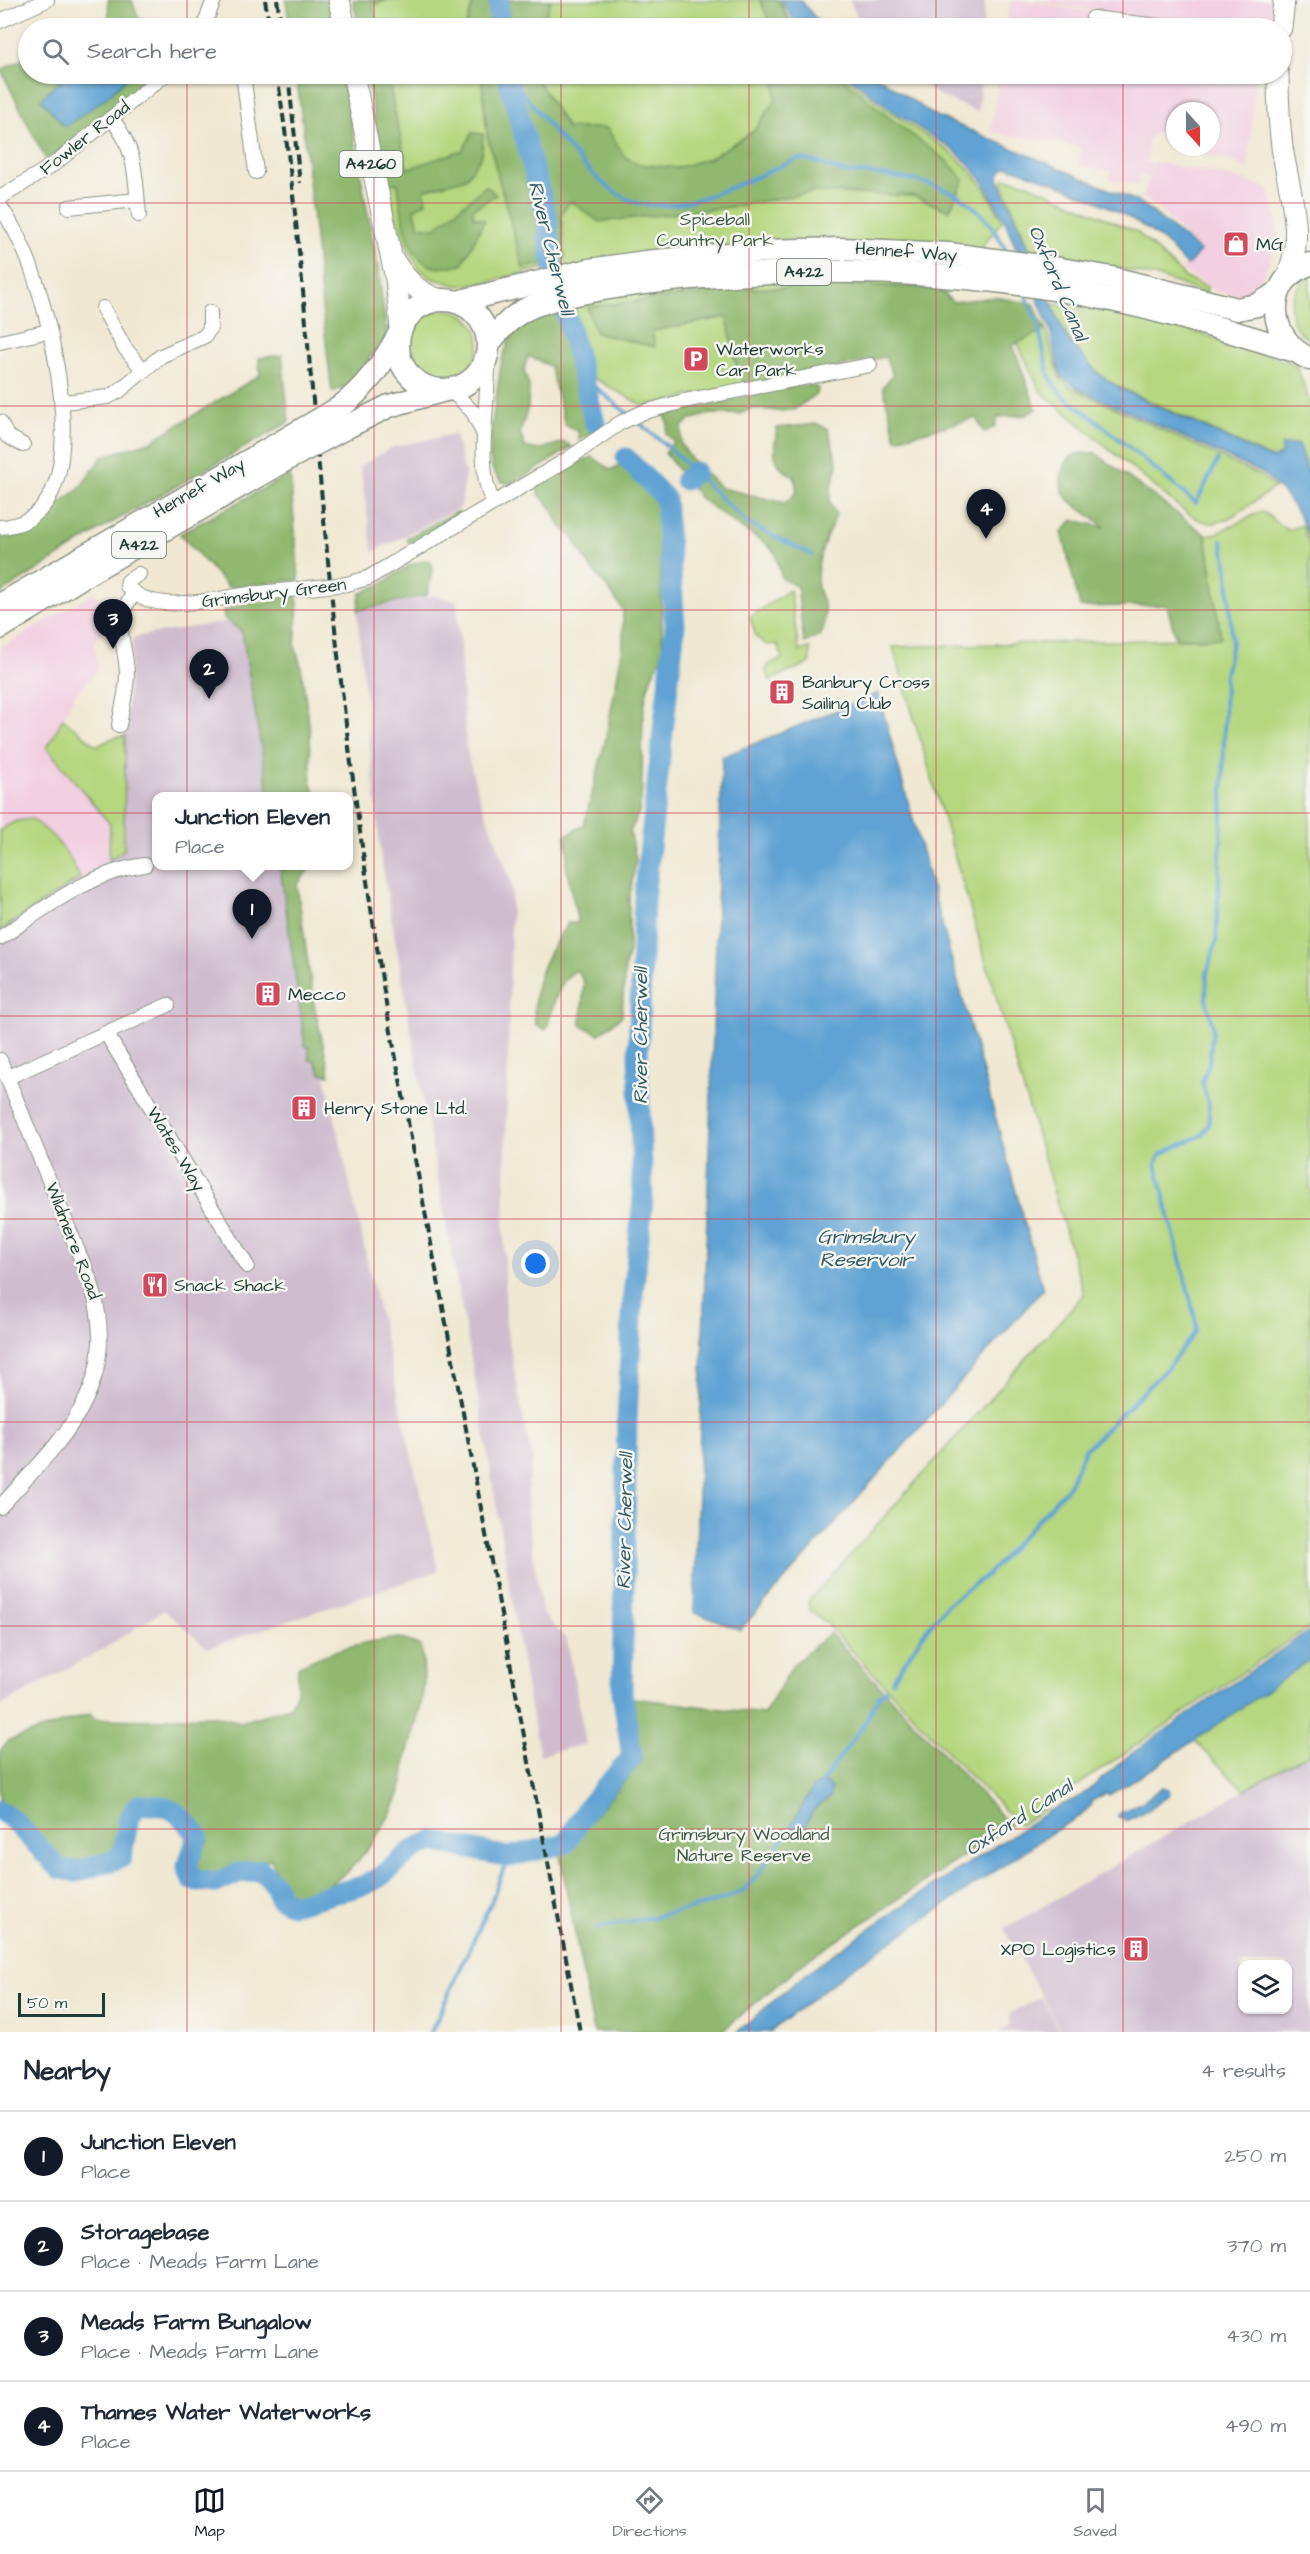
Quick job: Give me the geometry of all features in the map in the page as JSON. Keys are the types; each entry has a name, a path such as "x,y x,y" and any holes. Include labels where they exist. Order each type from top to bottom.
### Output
{"highway":[{"name":"Hennef Way","path":"449,301 518,288 591,280 761,251 842,249 938,253 1049,267 1112,278 1237,309 1257,305 1282,287 1294,272 1310,264"},
{"name":"Hennef Way","path":"488,349 504,325 535,306 591,280 690,278 761,272 917,273 1058,290 1189,318 1306,357"},
{"path":"1282,287 1276,305 1279,330 1306,357"},
{"path":"449,301 469,308 479,317 486,330 488,349 483,368 464,386 446,390 429,388 417,382 407,373 401,362 398,349 400,332 408,317 417,308 429,302 449,301"},
{"name":"A422","path":"343,418 377,372 400,332"},
{"name":"A422","path":"277,454 343,418 446,390"},
{"name":"Hennef Way","path":"0,605 277,454"},
{"name":"Hennef Way","path":"0,628 277,454"}],"main road":[{"path":"339,0 343,18"},
{"path":"1282,18 1284,0"},
{"name":"A4260","path":"356,84 397,288 400,332"},
{"path":"1279,84 1282,144 1296,215 1295,250 1282,287"},
{"path":"1296,215 1310,237"},
{"name":"A4260","path":"391,255 415,287 425,294 449,301"}],"street":[{"path":"0,21 47,0"},
{"path":"208,18 214,0"},
{"name":"Fowler Road","path":"0,198 54,164 154,84"},
{"path":"244,84 256,172"},
{"path":"112,119 126,137 131,151 139,215"},
{"path":"69,207 137,200"},
{"path":"0,206 15,231 31,268 48,331 63,402 59,464 51,495 41,508 28,518 0,527"},
{"path":"104,308 124,347 144,371"},
{"path":"63,402 108,397 126,387 167,352 205,336 210,328 210,312"},
{"path":"0,342 48,331"},
{"path":"488,349 489,383 483,476 493,502"},
{"name":"Grimsbury Green","path":"135,593 157,601 180,603 347,584 368,578 568,459 616,425 662,407 870,365"},
{"path":"446,390 473,412 485,436"},
{"path":"0,422 7,436 23,445"},
{"path":"119,725 127,681 120,620 124,605 135,593 126,583 139,574"},
{"path":"0,938 81,886 115,871 145,865"},
{"path":"8,1077 168,1005"},
{"name":"Wates Way","path":"106,1033 247,1266"},
{"name":"Wildmere Road","path":"0,1060 91,1283 101,1335 97,1372 83,1407 57,1443 0,1507"}],"shaded area":[{"path":"850,0 985,0 984,18 858,18"},
{"path":"1010,0 1020,0 1125,18 1007,18"},
{"path":"1032,0 1285,0 1282,18 1134,18"},
{"path":"921,84 980,84 978,112 940,96"},
{"path":"998,84 1254,84 1248,169 1229,160 1202,156 1220,156 1220,102 1166,102 1166,130 1146,139 1149,149 1146,162 1152,163 1150,174 1154,162 1241,179 1268,189 1276,217 1278,241 1261,281 1248,293 1237,295 1218,292 1181,270 1200,251 1157,207 1143,198 1149,177 1139,175 1138,185 1110,180 1111,171 1079,166 1082,147 991,132"},
{"path":"455,434 465,473 461,507 373,552 360,466 393,447"},
{"path":"94,593 115,618 94,643 98,669 75,695 48,748 111,824 109,860 80,878 64,848 16,821 0,830 0,648"},
{"path":"432,596 457,601 466,747 477,790 512,884 504,1228 506,1324 525,1429 533,1460 528,1482 527,1512 542,1613 567,1640 586,1744 540,1755 381,857 357,611"},
{"path":"249,618 277,792 152,792 152,870 290,870 319,1049 438,1571 207,1648 164,1610 103,1649 0,1706 0,931 124,850 125,736 133,637"},
{"path":"1310,1752 1310,2032 1062,2032 1004,1929"},
{"path":"1041,1997 1061,2032 999,2032 1009,2026 1010,2014"}],"green space":[{"path":"108,0 132,0 139,18 109,18"},
{"path":"286,0 329,0 332,18 289,18"},
{"path":"353,0 779,0 789,18 357,18"},
{"path":"353,0 388,0 373,5 376,18 357,18"},
{"path":"474,0 551,0 545,18 468,18"},
{"path":"760,0 778,0 787,18 768,18"},
{"path":"18,62 18,84 83,84 107,97 121,84 146,84 95,126 46,160 1,70"},
{"path":"297,84 344,84 378,268 387,336 348,385 332,392 323,312"},
{"name":"Spiceball Country Park","path":"369,84 854,84 943,147 969,169 991,200 1002,221 948,292 806,355 784,376 643,406 592,377 563,263 489,282 459,286 431,278 419,269 403,239 385,182"},
{"path":"369,84 389,84 407,169 463,150 472,133 483,134 482,155 466,178 424,190 426,202 414,209 419,226 435,228 486,186 496,195 473,209 473,216 485,220 462,264 434,267 424,262 411,244 406,232 398,184 385,182"},
{"path":"482,84 540,84 567,128 607,128 625,157 637,164 677,168 710,158 754,131 775,101 776,84 849,84 948,162 964,180 949,211 914,196 814,192 731,207 599,222 570,201 561,215 565,259 523,268 487,135"},
{"path":"1004,178 1026,183 1137,232 1186,278 1207,287 1206,294 1162,278 1030,249 1002,182"},
{"path":"1310,276 1310,340 1295,326 1291,308 1296,291"},
{"path":"861,285 937,288 953,302 995,297 1034,304 1045,330 1013,345 1036,409 1026,415 998,417 995,427 984,432 976,418 896,439 883,387 893,375 885,357 746,386 737,371 727,317 652,331 655,347 596,333 587,307 737,289"},
{"path":"1051,304 1145,319 1236,344 1296,365 1310,403 1310,478 1298,444 1273,459 1111,383 1075,348"},
{"path":"446,310 459,313 469,320 476,330 479,343 476,356 469,366 459,373 446,376 433,373 423,366 416,356 413,343 416,330 423,320 433,313"},
{"path":"563,314 588,415 594,427 593,433 579,440 578,431 565,425 550,366 528,356 524,370 529,386 528,407 520,433 525,447 538,450 564,442 572,447 509,484 501,481 493,471 490,457 491,430 502,359 509,341 520,326 539,317"},
{"path":"1045,326 1060,378 1072,388 1261,476 1275,487 1236,514 1220,522 1213,523 1195,518 1179,507 1041,392 1016,340"},
{"path":"282,355 289,422 106,526 0,594 0,537 12,538 79,489 103,456 150,442 260,375 259,358"},
{"path":"810,385 818,388 817,394 793,410 752,408 740,414 710,414 689,420 682,427 681,444 691,459 721,488 785,503 797,492 794,476 781,468 775,457 777,428 817,424 828,429 838,465 831,488 830,503 836,515 823,547 817,571 825,618 821,635 804,643 797,586 782,579 775,553 764,542 739,527 700,498 665,453 674,441 666,434 668,425 665,415 781,388"},
{"path":"1094,452 1206,535 1221,638 1176,639 1167,605 1080,607 1062,532 1073,520 1104,527 1072,503 1062,488 1061,479 1064,468 1072,456"},
{"path":"593,457 611,470 621,464 658,499 663,656 654,672 644,707 641,800 639,812 630,832 636,859 629,900 629,951 625,967 622,1016 599,1034 581,1025 584,982 577,970 570,974 560,988 546,1030 535,1024 534,1009 541,970 546,959 568,923 578,923 566,865 568,854 565,836 584,825 605,742 623,646 623,610 591,568 573,538 559,524 553,510 539,494 536,484 574,463"},
{"path":"290,474 299,580 228,587 180,534"},
{"path":"1262,511 1287,530 1302,525 1310,548 1310,1626 1020,1825 970,1776 828,1625 810,1610 808,1602 1084,1294 893,647 1221,638 1206,535 1217,533"},
{"path":"459,512 456,522 414,544 409,543 407,538"},
{"path":"427,560 433,567 427,595 358,610 360,594 383,583 410,565"},
{"path":"790,590 799,651 810,648 810,663 770,680 766,671 768,665 783,658 777,644 767,645 756,637 750,617"},
{"path":"296,596 298,602 295,646 301,667 310,731 311,783 314,792 268,792 242,632 224,618 223,611 253,601 262,602"},
{"path":"63,718 97,746 113,738 125,736 124,850 109,860 110,824 47,748"},
{"path":"32,819 48,831 60,845 80,878 0,931 0,830 16,821"},
{"path":"281,870 308,870 297,885 314,1005 330,1075 320,1073 315,1060 309,1060 309,1047 305,1046"},
{"name":"Grimsbury Woodland Nature Reserve","path":"830,1633 1010,1825 804,1962 721,2032 594,2032 560,1856 642,1761 633,1698 764,1714 793,1665"},
{"path":"400,1638 421,1646 424,1676 422,1701 406,1758 403,1782 383,1827 364,1854 342,1876 321,1888 290,1896 279,1879 271,1859 234,1868 214,1878 205,1876 193,1866 196,1857 208,1841 203,1833 176,1809 154,1799 144,1799 131,1809 123,1827 117,1853 96,1861 80,1862 57,1859 25,1819 0,1803 0,1751 8,1741 90,1714 94,1719 162,1720 169,1717 215,1716 241,1722 290,1707 297,1691 298,1667 348,1647"},
{"path":"1310,1660 1310,1753 1244,1790 1194,1740"}],"water":[{"path":"781,0 801,0 815,18 793,18"},
{"path":"57,84 121,84 107,97 65,127 41,99"},
{"path":"858,84 888,84 932,114 1141,203 1200,251 1187,266 1149,230 1090,198 1007,167 1001,171 998,178 1066,337 1096,372 1121,389 1272,459 1281,455 1282,445 1298,444 1310,478 1310,540 1302,520 1291,503 1262,473 1079,389 1062,377 1050,329 1004,219 983,181 952,149 893,111"},
{"name":"Grimsbury Reservoir","path":"878,693 1043,1289 740,1630 694,1612 722,757"},
{"path":"1310,1630 1310,1660 1160,1763 1109,1795 1106,1793 1090,1802 1091,1805 1083,1814 849,1970 770,2032 737,2032 810,1970 899,1908 1049,1811 1077,1798 1128,1756"},
{"path":"822,1782 831,1787 830,1797 813,1810 804,1828 784,1837 813,1788"},
{"path":"1162,1787 1169,1789 1170,1794 1148,1810 1126,1821 1117,1817 1121,1812 1144,1801"}],"waterway":[{"name":"River Cherwell","path":"499,0 499,18"},
{"name":"River Cherwell","path":"510,84 547,218 551,257 595,423"},
{"path":"513,84 593,174 621,196 632,201 650,205 671,205 693,200 738,185 797,159 803,159 845,172 917,181 954,193 984,216 1007,254"},
{"path":"1025,294 1038,324 1048,373 1065,398 1096,420 1196,503 1218,460"},
{"path":"583,377 628,414"},
{"path":"641,424 676,454 747,523 812,555"},
{"name":"River Cherwell","path":"0,1811 10,1817 59,1868 76,1872 121,1858 129,1818 138,1805 166,1808 179,1815 198,1836 187,1866 192,1880 216,1883 238,1873 261,1870 276,1886 279,1898 293,1905 365,1885 380,1877 414,1849 433,1841 508,1857 566,1843 587,1808 632,1757 622,1692 627,1420 633,1295 643,1199 638,1056 644,899 675,625 665,498 626,458"},
{"path":"685,480 695,472"},
{"path":"892,1681 924,1633 949,1603 988,1574 1068,1487 1085,1450 1170,1365 1196,1331 1196,1322 1156,1164 1161,1154 1202,1135 1209,1125 1209,1104 1202,1082 1209,1064 1213,1028 1206,998 1207,973 1216,942 1223,796 1225,675 1232,642 1228,574 1222,540"},
{"path":"822,1782 865,1723 879,1696 886,1689"},
{"path":"596,1928 700,1906 737,1893 748,1886 784,1837"},
{"path":"431,2032 490,1905 508,1857"}],"railway":[{"path":"265,0 268,18"},
{"path":"277,0 280,18"},
{"path":"278,84 298,237 343,701 378,953 580,2032"},
{"path":"289,84 300,183"}],"place":[{"name":"MG","path":"1236,244"},
{"name":"Waterworks Car Park","path":"696,359"},
{"name":"Thames Water Waterworks","path":"986,539"},
{"name":"Meads Farm Bungalow","path":"113,649"},
{"name":"Banbury Cross Sailing Club","path":"782,692"},
{"name":"Storagebase","path":"209,699"},
{"name":"Junction Eleven","path":"252,939"},
{"name":"Mecco","path":"268,994"},
{"name":"Henry Stone Ltd.","path":"304,1108"},
{"name":"Snack Shack","path":"155,1285"},
{"name":"XPO Logistics","path":"1136,1949"}],"water label":[{"name":"Oxford Canal","path":"1058,283"},
{"name":"Oxford Canal","path":"1019,1818"}]}
